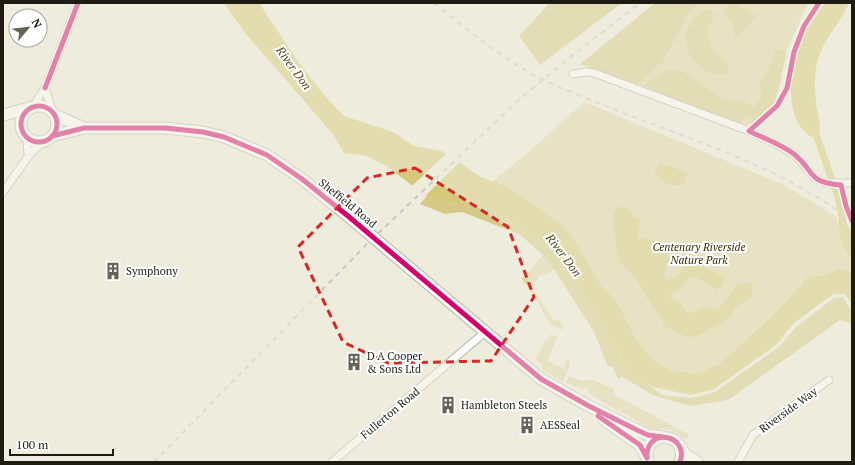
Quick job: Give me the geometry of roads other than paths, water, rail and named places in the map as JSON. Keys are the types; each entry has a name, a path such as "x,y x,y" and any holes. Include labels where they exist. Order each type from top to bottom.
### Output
{"main road":[{"path":"44,106 54,113 58,126 50,138 38,142 25,135 15,122 3,115 31,107 44,106"},
{"path":"25,135 21,121 24,114 31,107"},
{"name":"Sheffield Road","path":"54,113 84,128"},
{"name":"Sheffield Road","path":"50,138 84,128 165,128 203,132 224,137 266,155 295,174 348,216 541,379 586,405 639,431 672,439 677,443"},
{"name":"Sheffield Road","path":"586,405 594,413 640,445 648,460"},
{"path":"648,460 650,444 654,440 663,437"},
{"path":"677,443 681,452 680,462"},
{"path":"677,443 686,455 697,462"}],"street":[{"path":"31,107 45,88 78,3"},
{"path":"573,74 587,72 594,73 749,131 794,154 815,178 826,184 852,183"},
{"path":"45,88 54,113"},
{"path":"25,135 28,157"},
{"path":"3,192 36,147 50,138"},
{"name":"Fullerton Road","path":"332,462 484,332"},
{"name":"Riverside Way","path":"738,462 753,436 829,380"}],"water":[{"name":"River Don","path":"224,3 259,3 299,63 325,96 344,116 393,132 414,146 442,151 481,177 507,186 564,227 575,241 600,284 617,301 637,341 654,361 673,371 698,373 719,364 768,319 800,287 807,277 825,275 839,269 852,272 852,304 845,294 834,294 794,323 777,344 714,389 691,395 653,387 634,375 626,367 600,319 569,270 545,243 517,224 477,206 463,201 449,204 427,196 386,166 367,156 344,153 332,133 245,33"},
{"path":"825,3 849,3 845,12 825,42 818,59 815,73 815,84 820,130 819,134 812,137 803,130 796,119 791,94 791,80 796,53 800,42 808,27"},
{"path":"663,164 686,172 687,175 684,183 680,185 671,185 663,181 655,170 658,165"},
{"path":"622,206 630,210 634,217 640,219 637,238 647,239 658,243 667,250 668,261 664,276 667,280 677,277 685,264 690,260 723,277 724,281 721,287 715,289 696,277 689,277 685,282 685,285 671,294 671,299 682,304 685,311 689,314 704,307 717,309 725,302 736,285 750,282 753,285 751,298 734,308 732,315 723,322 698,335 688,338 666,327 634,276 620,262 616,248 613,216 616,209"},
{"path":"844,220 852,232 852,258 845,249 840,237 838,221"}],"waterway":[{"path":"813,126 838,197 844,227 852,245"}],"railway":[{"path":"434,3 470,32 534,75 568,91 731,154 762,168 823,201 852,221"},
{"path":"154,462 367,244 519,100 569,58 640,3"}],"place":[{"name":"Symphony","path":"113,271"},
{"name":"D A Cooper & Sons Ltd","path":"354,362"},
{"name":"Hambleton Steels","path":"448,405"},
{"name":"AESSeal","path":"527,425"}],"park label":[{"name":"Centenary Riverside Nature Park","path":"699,253"}]}
